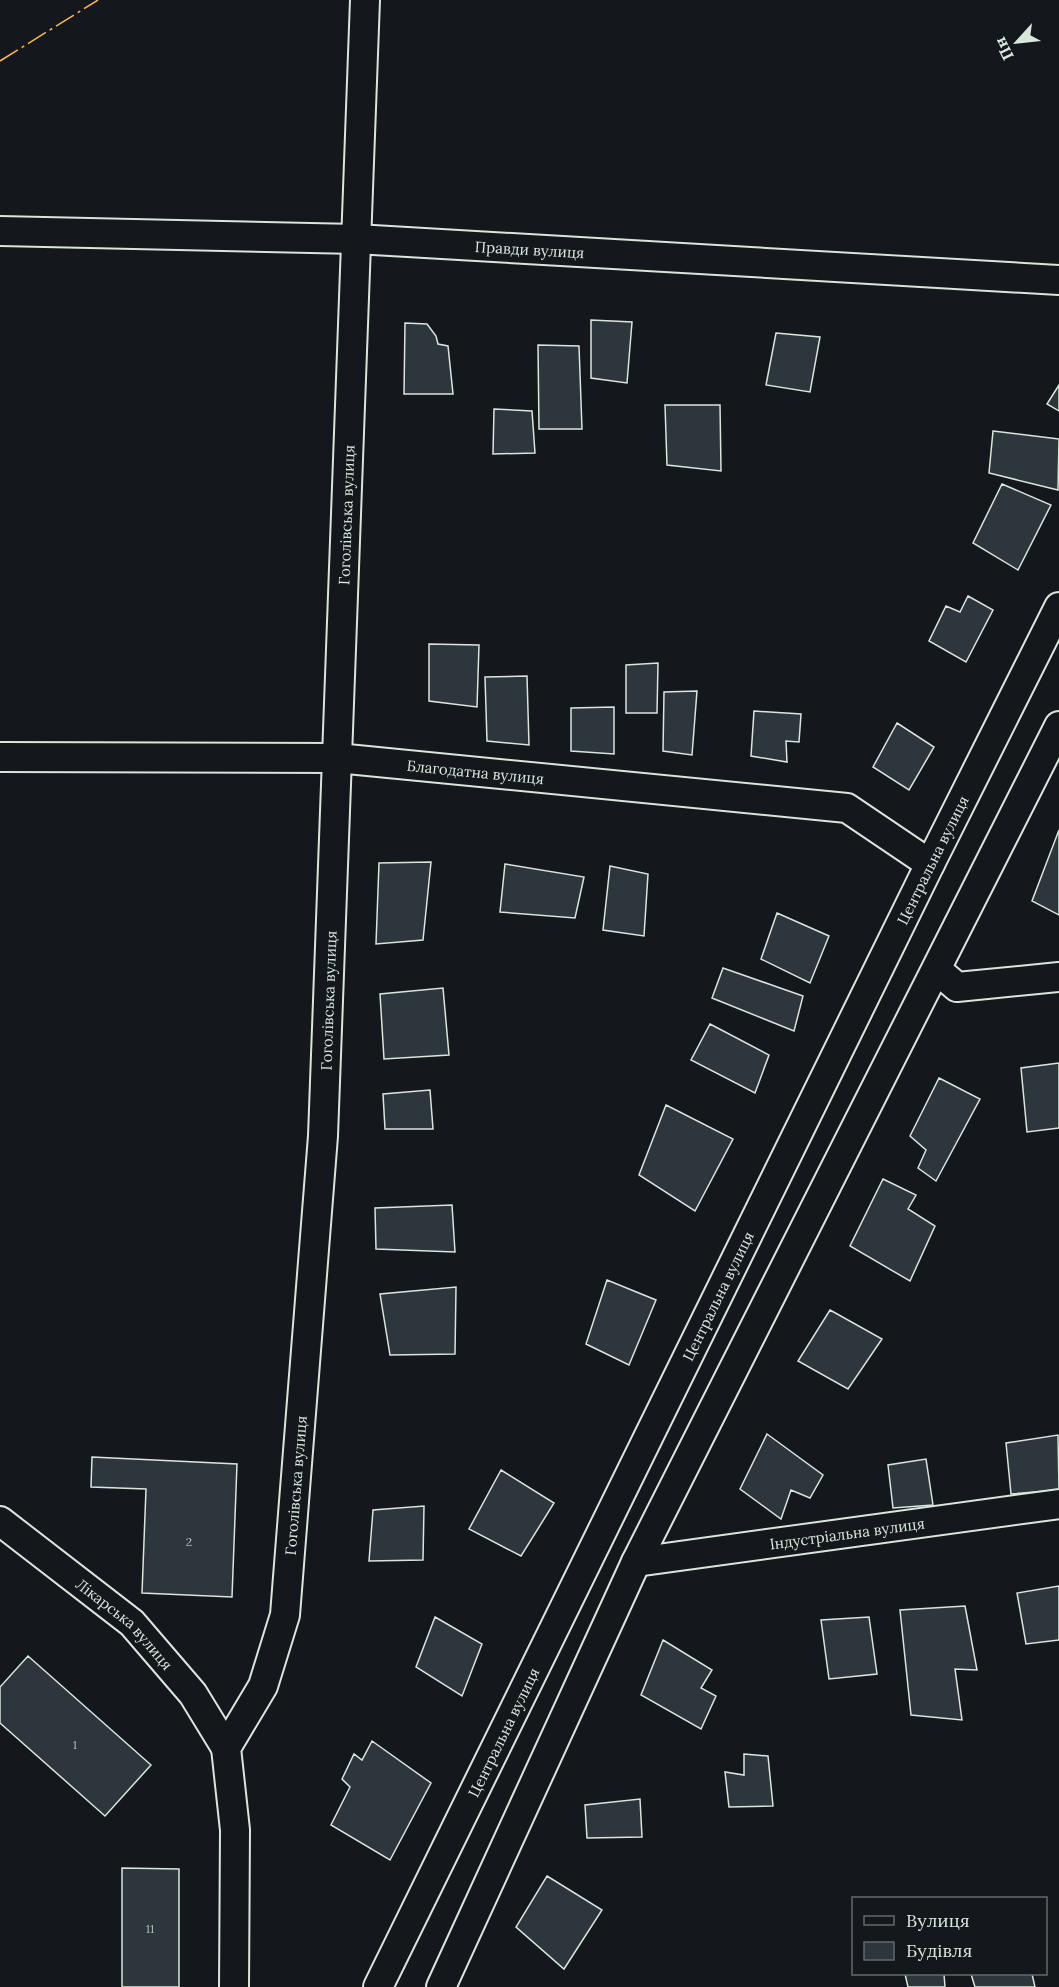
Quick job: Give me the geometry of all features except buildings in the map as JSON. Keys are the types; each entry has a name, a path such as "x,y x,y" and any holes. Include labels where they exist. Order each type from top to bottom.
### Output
{"street":[{"name":"Гоголівська вулиця","path":"226,1748 262,1686 285,1615 323,1136 365,0"},
{"name":"Правди вулиця","path":"0,231 356,239 1059,280"},
{"name":"Центральна вулиця","path":"378,1987 930,864 1059,607"},
{"path":"441,1987 636,1562 1059,726"},
{"name":"Благодатна вулиця","path":"0,757 337,758 847,808 930,864"},
{"path":"937,970 957,987 1059,977"},
{"name":"Індустріальна вулиця","path":"636,1562 1059,1504"},
{"name":"Лікарська вулиця","path":"0,1521 132,1623 193,1694 226,1748"},
{"path":"226,1748 235,1830 234,1987"}],"power":[{"path":"0,61 98,0"}]}
